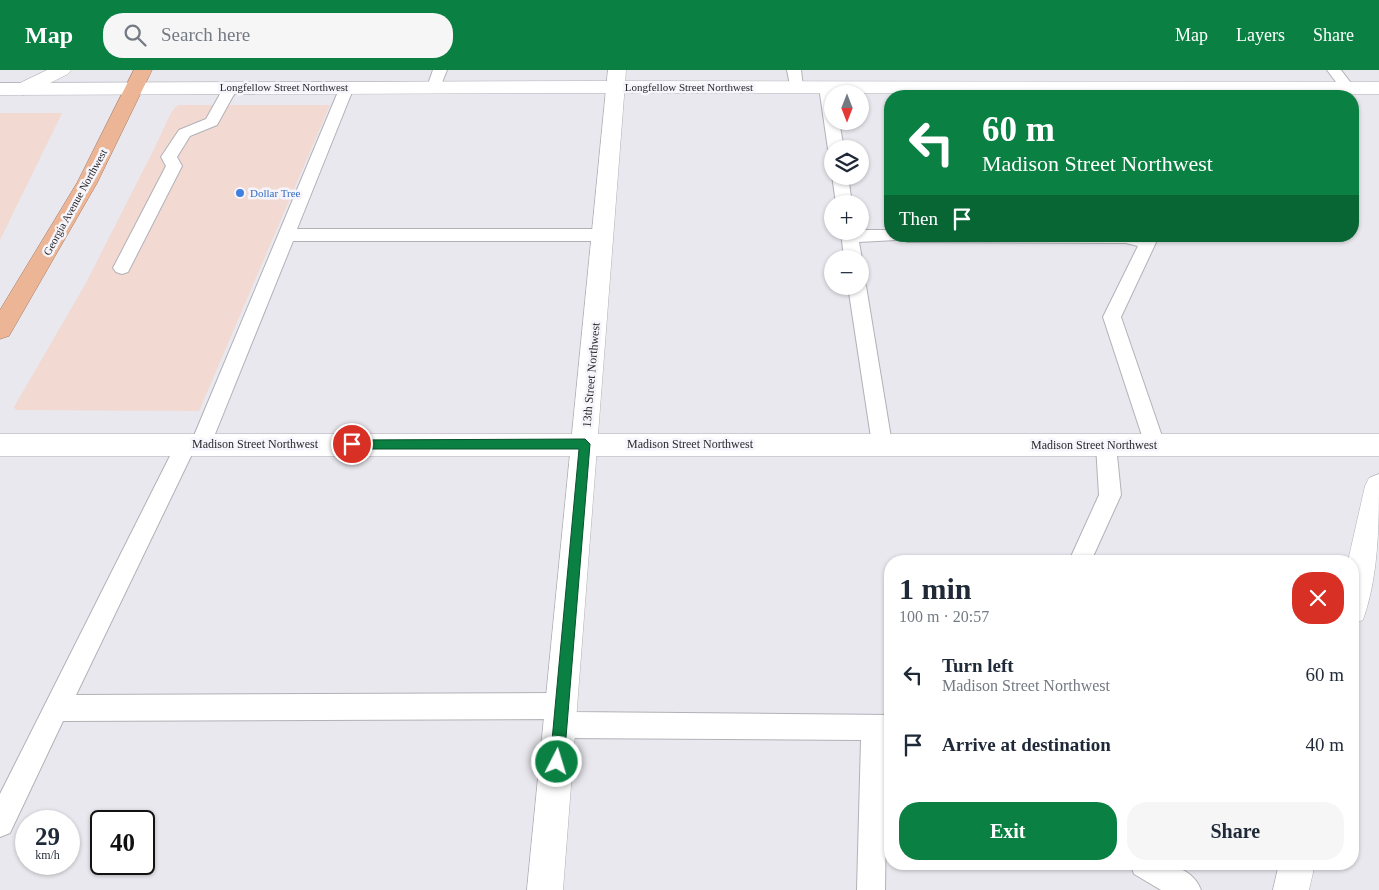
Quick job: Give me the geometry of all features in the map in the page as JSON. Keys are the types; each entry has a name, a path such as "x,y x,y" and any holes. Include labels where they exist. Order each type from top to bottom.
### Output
{"highway":[{"name":"Georgia Avenue Northwest","path":"0,330 87,183 139,79"}],"street":[{"path":"23,89 62,70"},
{"name":"Longfellow Street Northwest","path":"0,89 23,89 139,79 231,87 347,87 437,78 795,78 824,86"},
{"name":"13th Street Northwest","path":"545,890 616,78"},
{"name":"Longfellow Street Northwest","path":"869,88 1031,90"},
{"name":"Longfellow Street Northwest","path":"1257,90 1379,88"},
{"name":"Madison Street Northwest","path":"0,445 1379,445"},
{"path":"1359,578 1379,486"},
{"path":"1291,890 1296,870"}],"lane":[{"path":"1334,70 1347,88"},
{"path":"122,268 174,166 169,157 184,133 212,122 231,87"},
{"path":"0,823 56,708 193,444 287,235 347,87"},
{"path":"287,235 603,235"},
{"path":"869,235 884,236"},
{"path":"1149,242 1112,317 1155,445"},
{"path":"858,295 882,444"},
{"path":"1083,555 1110,494 1106,445"},
{"path":"56,708 561,716 882,728 871,890"},
{"path":"1154,870 1187,890"}],"shaded area":[{"path":"178,105 330,105 199,411 16,410 14,407 86,283 172,111"},
{"path":"0,113 62,113 0,240"}],"place":[{"name":"Dollar Tree","path":"240,193"}],"route":[{"path":"352,444 585,444 557,762"}]}
